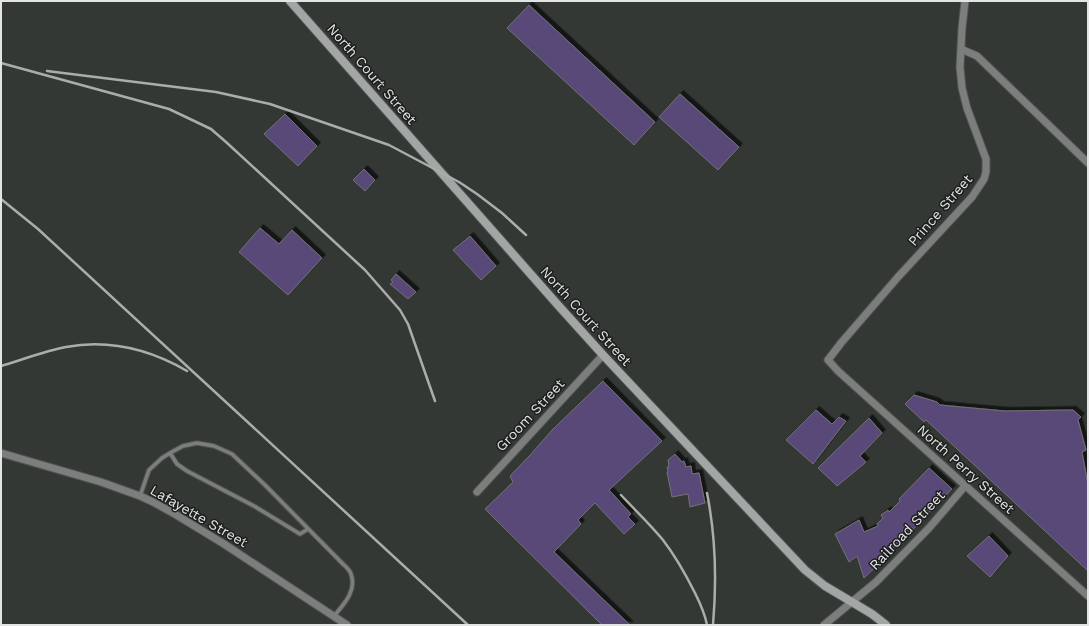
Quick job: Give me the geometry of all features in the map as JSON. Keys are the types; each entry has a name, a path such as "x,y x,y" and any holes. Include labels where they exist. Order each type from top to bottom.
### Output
{"main road":[{"name":"North Court Street","path":"290,1 603,355 806,570 825,586 872,614 886,625"}],"street":[{"name":"Prince Street","path":"828,360 898,278 972,197 984,179 986,172 986,159 962,88 960,67 965,1"},
{"path":"961,50 977,56 1088,163"},
{"name":"Groom Street","path":"476,492 603,355"},
{"name":"North Perry Street","path":"828,360 838,371 1088,596"},
{"name":"Lafayette Street","path":"1,453 101,482 140,496 201,529 347,625"},
{"name":"Railroad Street","path":"824,625 876,582 929,528 965,486"}],"lane":[{"path":"140,496 149,470 170,452 183,446 197,443 214,446 232,454 344,564 351,573 353,589 345,603 334,616"},
{"path":"170,452 177,464 187,471 254,506 300,534 308,529"}],"building":[{"path":"529,5 655,122 634,145 507,28"},
{"path":"680,94 739,147 718,170 659,117"},
{"path":"285,114 317,146 298,166 264,134"},
{"path":"364,169 375,180 365,191 353,180"},
{"path":"260,228 279,244 292,230 322,258 288,295 239,252"},
{"path":"470,236 496,266 481,280 453,250"},
{"path":"396,274 416,292 408,299 390,284 393,282 391,280"},
{"path":"603,381 662,441 609,490 631,514 628,517 635,524 624,534 595,503 578,520 581,524 554,552 630,625 602,625 485,509 513,482 510,476 553,429"},
{"path":"914,395 937,402 940,405 1005,411 1073,410 1081,417 1078,420 1086,450 1082,452 1088,485 1088,571 926,420 924,422 905,404"},
{"path":"816,410 832,424 839,417 846,421 813,464 786,440"},
{"path":"869,418 882,433 860,456 866,462 837,486 818,468"},
{"path":"675,454 682,462 684,461 686,467 691,466 692,474 699,473 705,503 690,507 688,494 672,497 667,467 669,467 668,460"},
{"path":"929,468 952,489 902,541 886,553 888,555 864,578 857,556 849,562 835,534 859,520 864,532 878,526 877,524 883,518 881,515 888,510 889,512 900,501 899,499"},
{"path":"989,536 1008,556 990,577 967,556"}],"railway":[{"path":"1,63 169,109 211,129 365,270 400,310 408,324 435,401"},
{"path":"47,71 216,92 270,104 389,145 459,182 502,213 526,235"},
{"path":"1,199 38,229 468,625"},
{"path":"1,366 41,353 66,347 98,344 114,345 144,352 173,363 187,371"},
{"path":"707,493 715,559 713,625"},
{"path":"621,495 658,534 672,553 697,597 704,613 707,625"}]}
